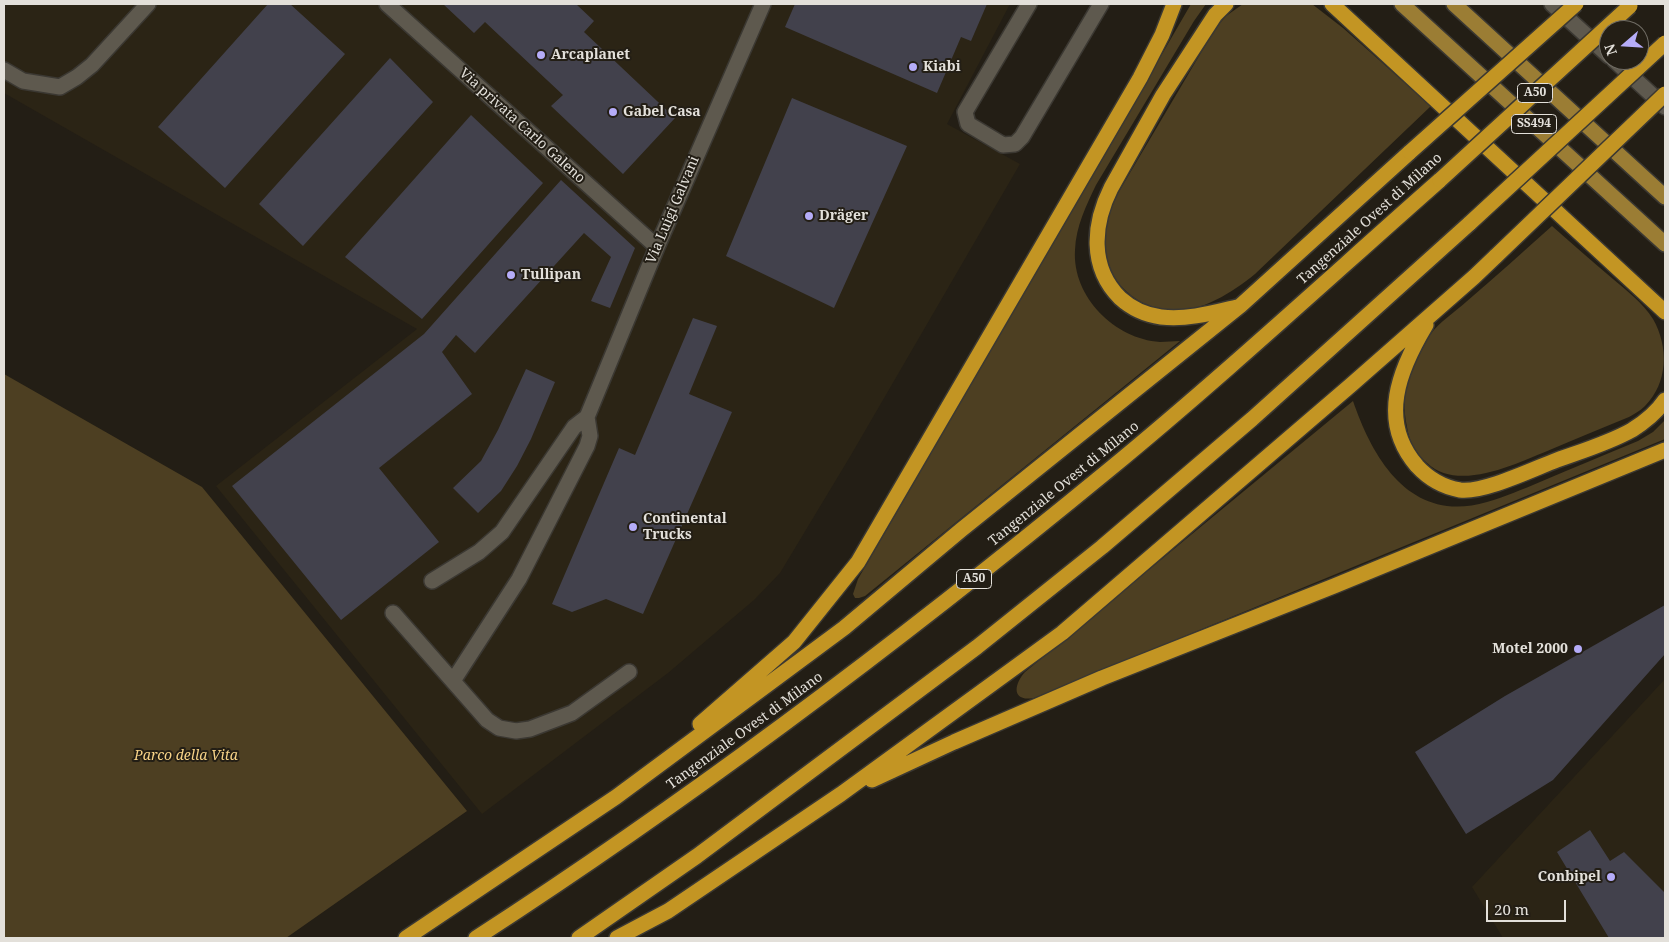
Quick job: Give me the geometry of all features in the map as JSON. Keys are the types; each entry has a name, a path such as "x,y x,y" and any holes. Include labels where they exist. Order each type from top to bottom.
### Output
{"highway":[{"path":"616,797 794,642 858,562 1140,78 1162,35 1174,4"},
{"path":"1226,4 1215,15 1163,95 1109,193 1099,221 1096,247 1100,268 1108,285 1125,303 1135,309 1174,318 1203,315 1240,306"},
{"path":"1332,4 1665,312"},
{"path":"406,938 616,797 844,628 961,530 1240,306 1576,4"},
{"name":"Tangenziale Ovest di Milano","path":"476,938 660,814 806,708 955,594 1113,467 1440,180 1631,5"},
{"path":"579,938 697,856 977,647 1094,554 1252,419 1470,223 1665,43"},
{"path":"1665,94 1426,324 1414,345 1400,378 1395,411 1400,436 1414,463 1430,478 1441,484 1459,490 1468,490 1490,485 1622,435 1656,412 1665,400"},
{"path":"617,938 668,911 841,794 1062,633 1474,277"},
{"path":"1650,300 1665,323"},
{"path":"841,794 954,742 1102,678 1334,586 1665,450"}],"main road":[{"name":"SS494","path":"1402,4 1665,244"},
{"name":"SS494","path":"1454,4 1665,197"}],"street":[{"path":"4,70 23,81 60,87 92,65 148,4"},
{"name":"Via privata Carlo Galeno","path":"387,4 657,247"},
{"name":"Via Luigi Galvani","path":"587,417 657,247 764,4"},
{"path":"1029,4 965,112 968,124 1003,145 1015,144 1022,137 1101,4"},
{"path":"1552,4 1599,47"},
{"path":"1625,70 1665,107"},
{"path":"432,581 480,552 502,532 574,427 587,417 590,436 583,455 519,579 453,681"},
{"path":"393,613 487,720 499,728 516,731 530,729 572,712 629,672"}],"shaded area":[{"path":"4,4 1010,4 947,124 1020,164 851,455 780,573 754,600 668,673 482,814 216,486 417,329 4,93"},
{"path":"1665,679 1665,938 1503,938 1472,887"}],"green space":[{"path":"1191,4 1206,4 1096,185 1079,224 1075,250 1076,267 1081,284 1089,299 1113,324 1127,333 1143,339 1160,342 1180,341 865,596 855,598 853,594 858,579"},
{"path":"1243,4 1312,4 1343,28 1431,106 1255,274 1225,295 1209,303 1192,309 1175,311 1159,309 1142,303 1126,291 1110,270 1103,251 1108,210 1215,29 1226,16"},
{"path":"1552,226 1645,308 1653,319 1662,341 1664,353 1662,376 1658,387 1653,397 1645,406 1629,417 1522,461 1488,472 1471,475 1455,475 1440,472 1420,456 1411,442 1408,432 1405,414 1406,390 1408,378 1417,356 1438,326"},
{"name":"Parco della Vita","path":"4,374 202,487 467,811 286,938 4,938"},
{"path":"1353,401 1372,446 1385,466 1400,483 1417,496 1437,504 1461,506 1487,502 1507,495 1638,441 1653,432 1665,420 1665,439 1034,698 1027,699 1018,695 1017,687 1025,672"}],"building":[{"path":"268,4 290,4 345,54 225,188 158,127"},
{"path":"443,4 576,4 594,21 584,32 675,118 623,174 551,106 563,95 485,22 474,33"},
{"name":"Kiabi","path":"795,4 987,4 971,41 961,37 937,93 785,27"},
{"path":"390,58 433,102 303,246 259,204"},
{"name":"Dräger","path":"792,98 907,146 834,308 726,256"},
{"path":"471,115 543,183 422,319 345,257"},
{"path":"561,180 635,248 610,308 591,301 611,257 584,233 475,353 456,335 442,352 472,394 379,468 439,542 341,620 232,486 424,334"},
{"name":"Continental Trucks","path":"693,318 717,326 689,394 732,412 643,614 606,599 572,612 552,604 619,448 635,455"},
{"path":"526,369 555,382 531,439 517,466 501,491 478,513 453,488 481,461 498,430"},
{"path":"1665,605 1665,654 1553,780 1466,834 1415,752 1505,696"},
{"name":"Conbipel","path":"1590,830 1610,861 1624,852 1665,893 1665,938 1609,938 1557,852"}],"place":[{"name":"Arcaplanet","path":"541,55"},
{"name":"Kiabi","path":"913,67"},
{"name":"Gabel Casa","path":"613,112"},
{"name":"Dräger","path":"809,216"},
{"name":"Tullipan","path":"511,275"},
{"name":"Continental Trucks","path":"633,527"},
{"name":"Motel 2000","path":"1578,649"},
{"name":"Conbipel","path":"1611,877"}]}
